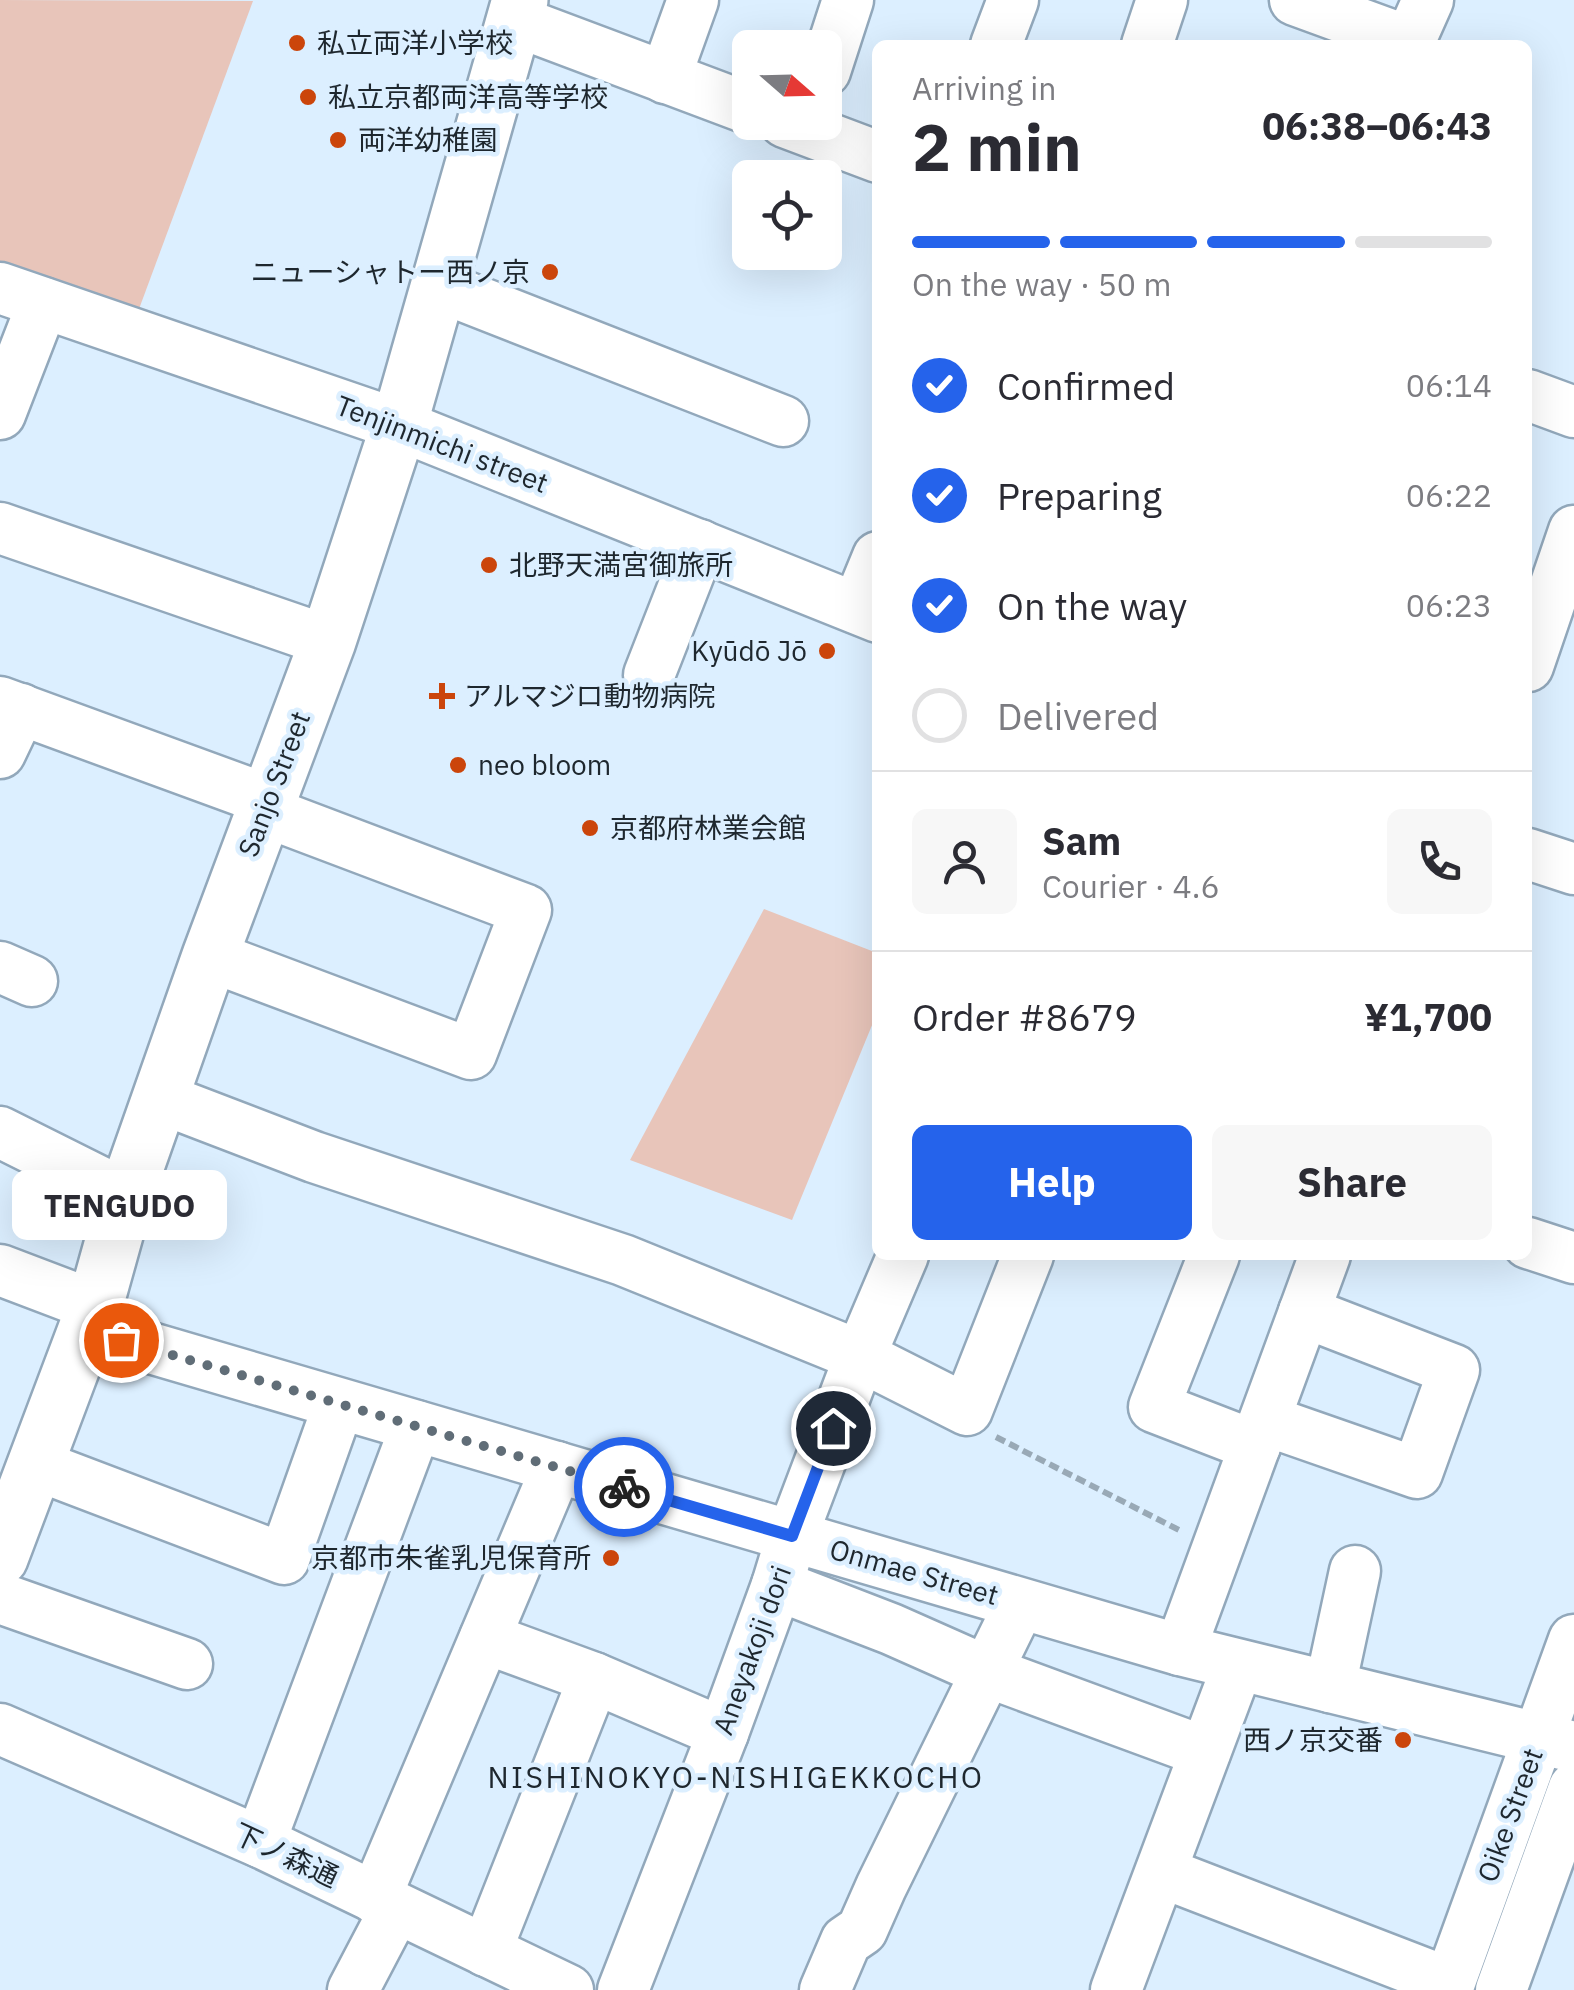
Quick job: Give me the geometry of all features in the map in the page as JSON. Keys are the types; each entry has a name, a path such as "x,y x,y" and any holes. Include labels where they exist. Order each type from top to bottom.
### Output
{"main road":[{"name":"Sanjo Street","path":"0,1558 90,1317 126,1195 210,956 328,641 399,425 516,10"}],"street":[{"path":"666,78 693,0"},
{"path":"838,30 848,0"},
{"path":"998,40 1013,0"},
{"path":"1148,40 1162,0"},
{"path":"516,10 666,78 732,102"},
{"path":"1322,20 1415,29"},
{"path":"837,140 872,155"},
{"path":"438,286 783,421"},
{"path":"0,414 21,296"},
{"name":"Tenjinmichi street","path":"21,296 399,425 867,612"},
{"path":"1532,396 1574,412"},
{"path":"0,528 328,641"},
{"path":"1532,654 1574,531"},
{"path":"649,675 700,545"},
{"path":"867,612 872,587"},
{"path":"0,753 10,705 526,910 470,1054 210,956"},
{"path":"1532,855 1574,870"},
{"path":"160,1098 314,1157 623,1260 860,1356 966,1410 1026,1260"},
{"path":"0,1132 126,1195"},
{"path":"1532,1244 1574,1258"},
{"name":"Aneyakoji dori","path":"622,1990 723,1733 860,1356 901,1260"},
{"path":"1212,1260 1154,1407 1417,1473 1454,1370 1304,1312"},
{"path":"1180,1650 1323,1260"},
{"name":"Onmae Street","path":"0,1270 90,1317 339,1404 1180,1650 1556,1742"},
{"path":"34,1464 284,1559 339,1404"},
{"path":"260,1842 416,1426"},
{"path":"353,1990 486,1638 557,1467"},
{"path":"1330,1687 1355,1572"},
{"path":"777,1585 988,1672 1205,1752"},
{"path":"0,1598 187,1664"},
{"path":"825,1990 846,1942 862,1930 1020,1604"},
{"path":"486,1638 594,1678 723,1733"},
{"name":"Oike Street","path":"1448,1987 1556,1742 1574,1640"},
{"path":"1116,1990 1238,1665"},
{"path":"486,1951 594,1678"},
{"name":"下ノ森通","path":"0,1729 260,1842 568,1990"},
{"name":"Oike Street","path":"1501,1990 1574,1788"},
{"path":"1160,1872 1448,1987"}],"path":[{"path":"966,1410 980,1429 1217,1549"}],"shaded area":[{"path":"0,0 253,1 139,309 0,261"},
{"path":"764,909 872,951 872,1025 792,1220 630,1160"}],"way so far":[{"path":"121,1340 624,1487"}],"place":[{"name":"私立両洋小学校","path":"297,43"},
{"name":"私立京都両洋高等学校","path":"308,97"},
{"name":"両洋幼稚園","path":"338,140"},
{"name":"ニューシャトー西ノ京","path":"550,272"},
{"name":"北野天満宮御旅所","path":"489,565"},
{"name":"Kyūdō Jō","path":"827,651"},
{"name":"アルマジロ動物病院","path":"442,696"},
{"name":"neo bloom","path":"458,765"},
{"name":"京都府林業会館","path":"590,828"},
{"name":"TENGUDO","path":"121,1340"},
{"name":"京都市朱雀乳児保育所","path":"611,1558"},
{"name":"西ノ京交番","path":"1403,1740"}],"district":[{"name":"NISHINOKYO-NISHIGEKKOCHO","path":"736,1778"}],"route":[{"path":"624,1487 792,1536 833,1428"}]}
